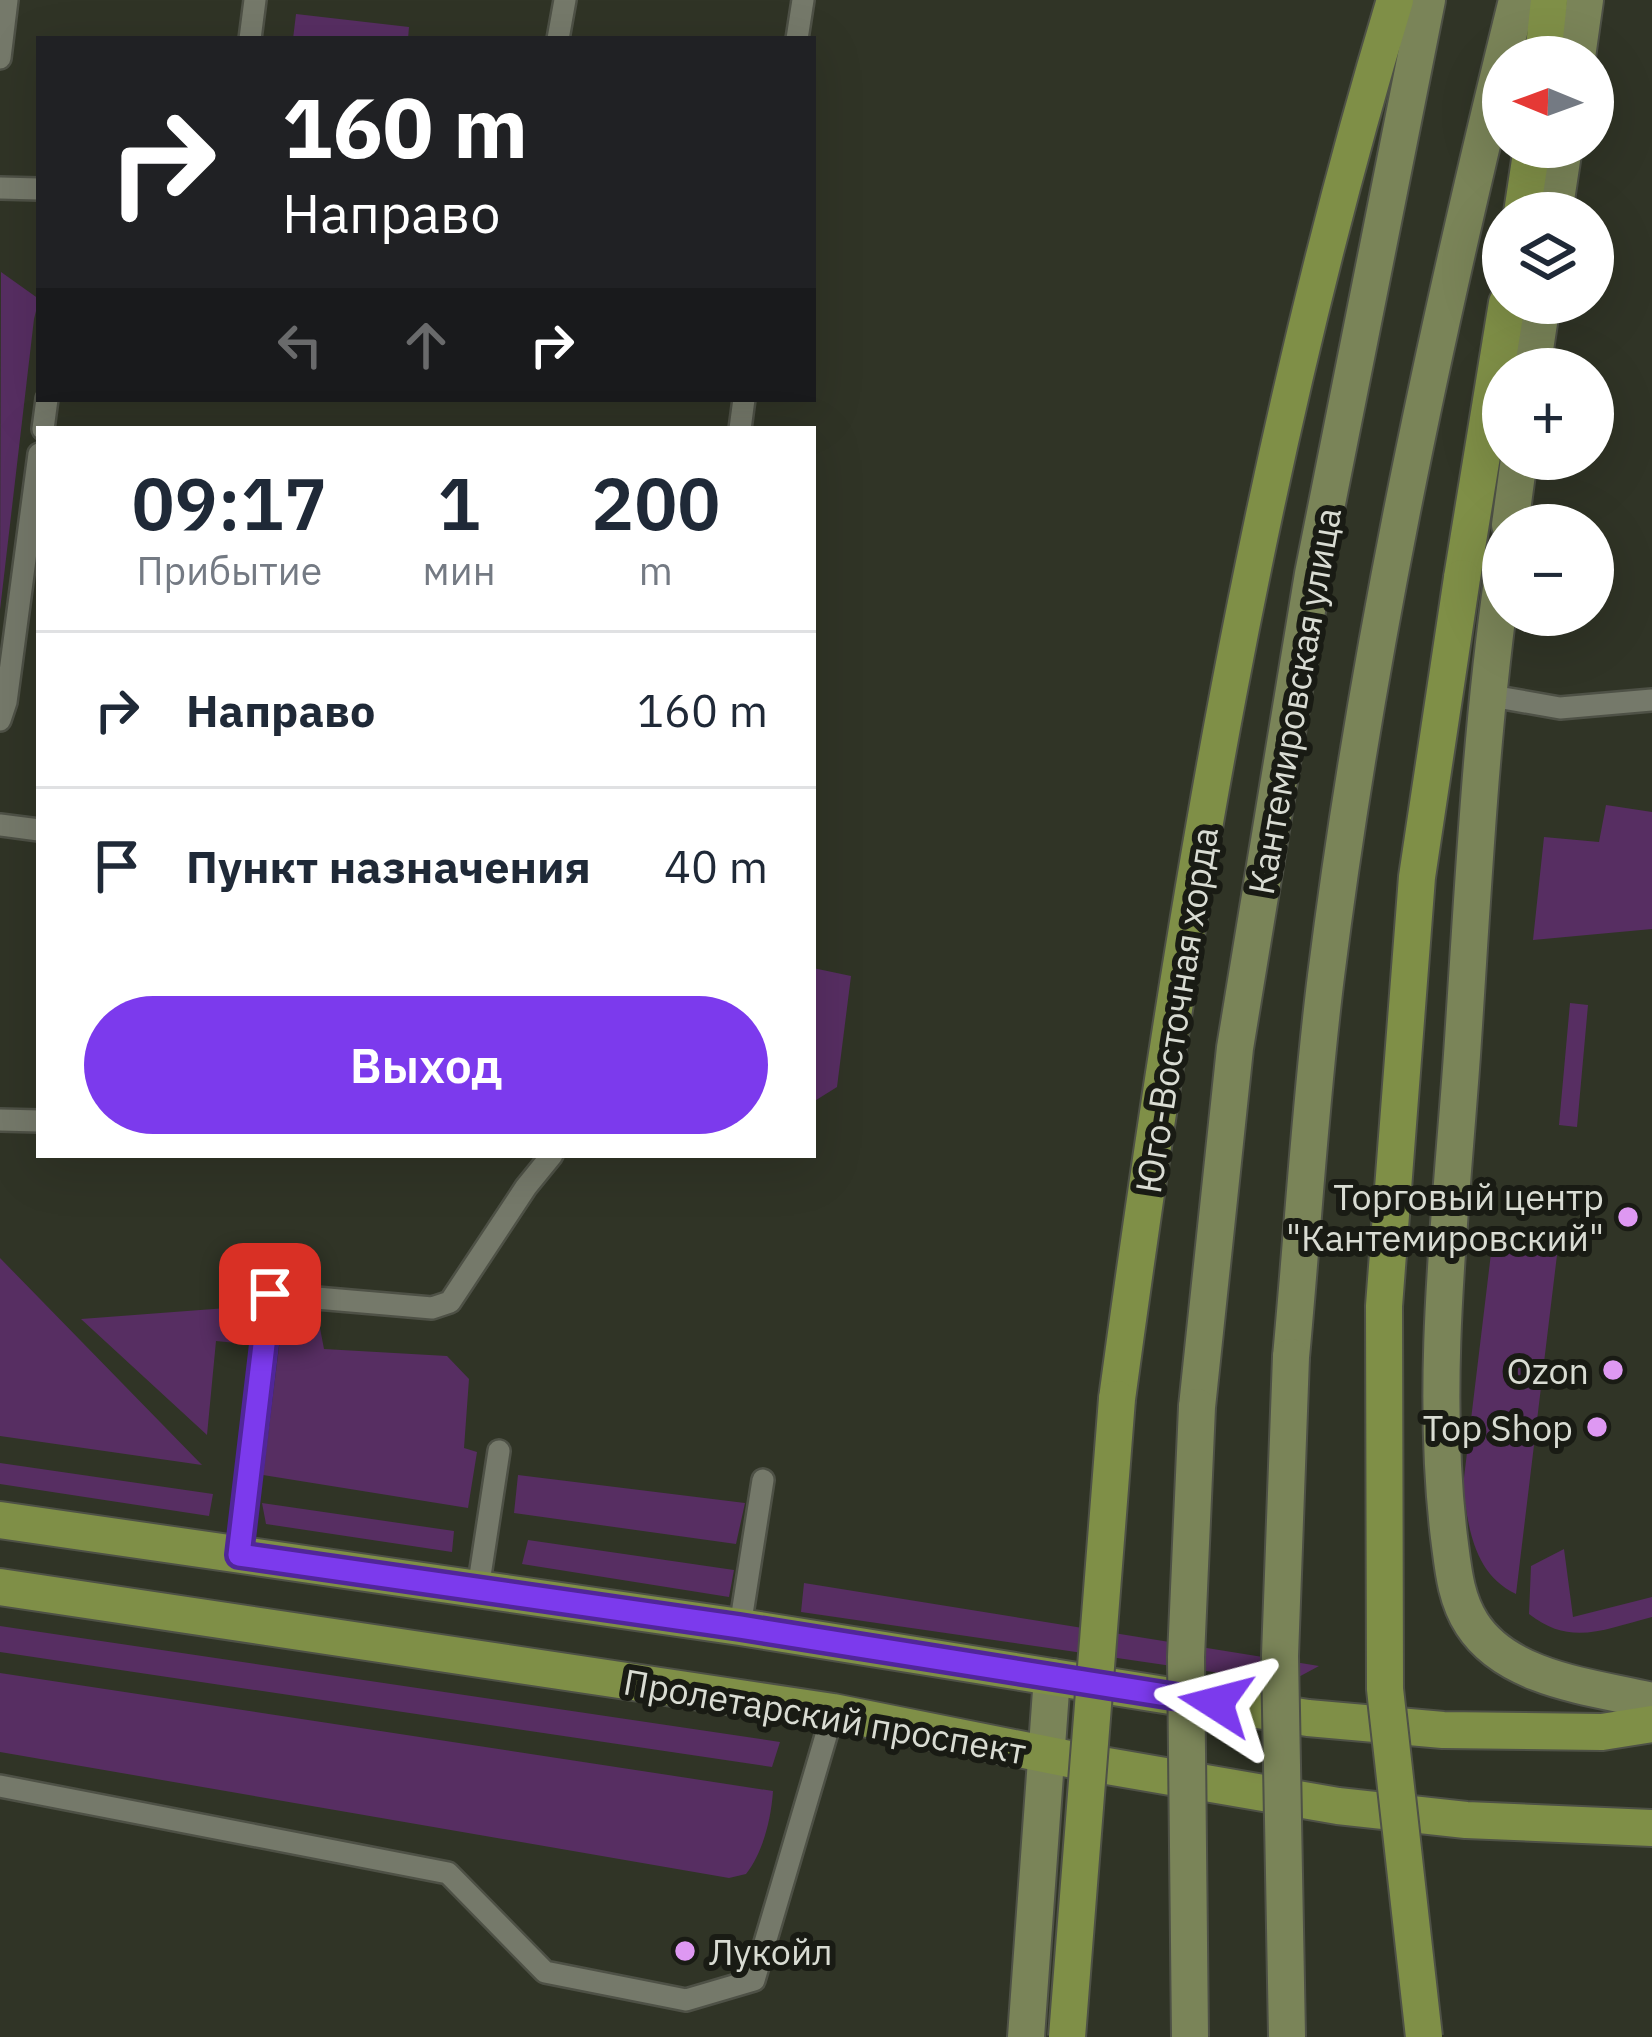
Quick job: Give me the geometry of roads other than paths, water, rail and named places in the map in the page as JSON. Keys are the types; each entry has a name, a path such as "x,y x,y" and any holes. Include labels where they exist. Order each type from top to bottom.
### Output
{"main road":[{"name":"Юго-Восточная хорда","path":"1067,2037 1117,1399 1150,1161 1204,834 1275,465 1363,107 1395,0"},
{"name":"Кантемировская улица","path":"1190,2037 1186,1657 1197,1407 1239,1026 1313,574 1427,0"},
{"name":"Кантемировская улица","path":"1508,36 1517,0"},
{"path":"1545,36 1549,0"},
{"path":"1579,36 1585,0"},
{"name":"Кантемировская улица","path":"1287,2037 1280,1657 1291,1357 1326,978 1369,686 1441,313 1482,144"},
{"path":"1424,2037 1385,1689 1384,1306 1417,877 1504,324"},
{"path":"1494,636 1486,695 1447,1275 1442,1480 1455,1579 1473,1626 1505,1656 1562,1679 1652,1701"},
{"name":"Пролетарский проспект","path":"0,1520 740,1627 1308,1718 1443,1730 1602,1732 1652,1724"},
{"name":"Пролетарский проспект","path":"0,1587 833,1712 1338,1806 1466,1820 1652,1828"},
{"path":"1026,2037 1052,1677"}],"lane":[{"path":"0,58 8,0"},
{"path":"250,36 255,0"},
{"path":"559,36 565,0"},
{"path":"797,36 803,0"},
{"path":"0,188 36,188"},
{"path":"0,720 34,525"},
{"path":"1486,695 1560,708 1652,700"},
{"path":"0,824 36,830"},
{"path":"0,1120 36,1121"},
{"path":"239,1555 270,1294 432,1308 450,1302 550,1158"},
{"path":"478,1589 499,1451"},
{"path":"740,1627 763,1480"},
{"path":"0,1786 448,1874 545,1972 686,2000 754,1980 833,1712"}],"place":[{"name":"Торговый центр \"Кантемировский\"","path":"1628,1217"},
{"name":"Ozon","path":"1613,1370"},
{"name":"Top Shop","path":"1597,1427"},
{"name":"Лукойл","path":"685,1951"}]}
